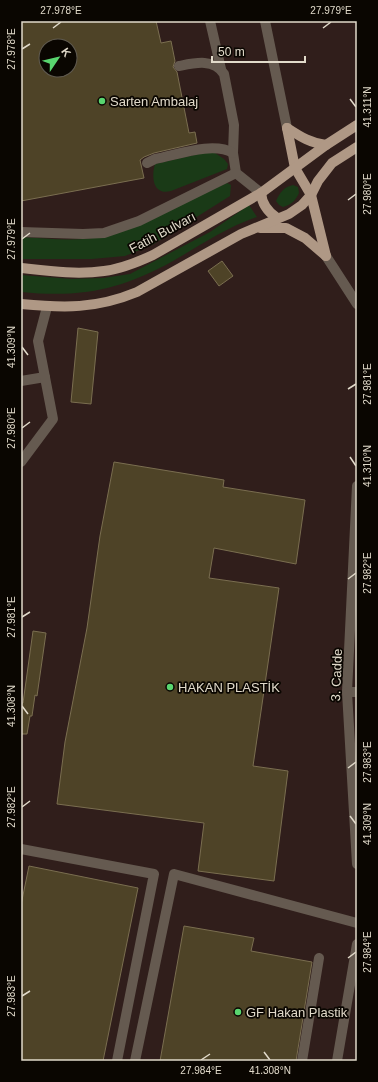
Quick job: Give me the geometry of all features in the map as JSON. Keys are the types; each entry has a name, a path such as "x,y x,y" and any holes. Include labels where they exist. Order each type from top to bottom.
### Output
{"main road":[{"name":"Fatih Bulvarı","path":"21,268 80,272 104,271 138,262 153,255 261,193 326,145 357,125"},
{"path":"287,128 306,140 316,144 326,145"},
{"path":"287,128 295,168 311,195 326,256"},
{"path":"21,304 47,307 83,306 125,297 148,287 227,241 288,214 302,205 311,195 318,181 332,163 357,147"},
{"path":"261,193 261,200 268,212 277,218"},
{"path":"256,228 286,228 305,238 326,256"}],"street":[{"path":"210,21 221,69 224,74 234,125 233,153 236,173 261,193"},
{"path":"265,21 287,128"},
{"path":"178,66 207,62 221,69"},
{"path":"147,163 155,159 208,148 219,147 227,149 233,153"},
{"path":"21,232 83,234 104,233 139,221 236,173"},
{"path":"326,256 357,304"},
{"path":"21,462 53,420 38,341 47,307"},
{"path":"21,381 45,377"},
{"name":"3. Cadde","path":"357,486 352,692 357,864"},
{"path":"21,849 154,874 117,1061"},
{"path":"135,1061 174,874 357,923"},
{"path":"337,1061 357,944"},
{"path":"302,1061 319,958"}],"shaded area":[{"path":"21,21 357,21 357,1061 21,1061"}],"green space":[{"path":"212,151 224,159 228,164 227,169 171,191 160,191 157,188 153,174 155,164"},
{"path":"227,183 231,185 230,196 152,245 125,256 92,259 21,259 21,237 88,239 111,235"},
{"path":"293,185 298,187 299,193 296,198 291,204 283,207 279,205 276,201 281,193 287,187"},
{"path":"249,205 257,217 225,231 173,261 136,279 100,290 63,294 21,292 21,275 71,279 103,278 130,274 210,232"}],"building":[{"name":"Sarten Ambalaj","path":"21,21 156,21 161,43 171,41 175,61 173,67 177,72 189,133 195,132 197,143 154,153 144,157 140,160 144,178 21,201"},
{"path":"222,261 233,276 219,286 208,271"},
{"path":"78,328 98,332 91,404 71,402"},
{"path":"114,462 224,480 223,487 305,500 296,564 214,548 209,578 279,588 253,766 288,771 274,881 198,871 204,823 57,804 65,742 87,628 100,536"},
{"path":"33,631 46,633 37,696 35,695 32,716 30,716 27,734 21,734 21,708 23,703"},
{"path":"29,866 138,888 103,1061 21,1061 21,905"},
{"name":"GF Hakan Plastik","path":"184,926 254,938 251,951 312,962 296,1061 160,1061"}],"place":[{"name":"Sarten Ambalaj","path":"102,101"},
{"name":"HAKAN PLASTİK","path":"170,687"},
{"name":"GF Hakan Plastik","path":"238,1012"}]}
